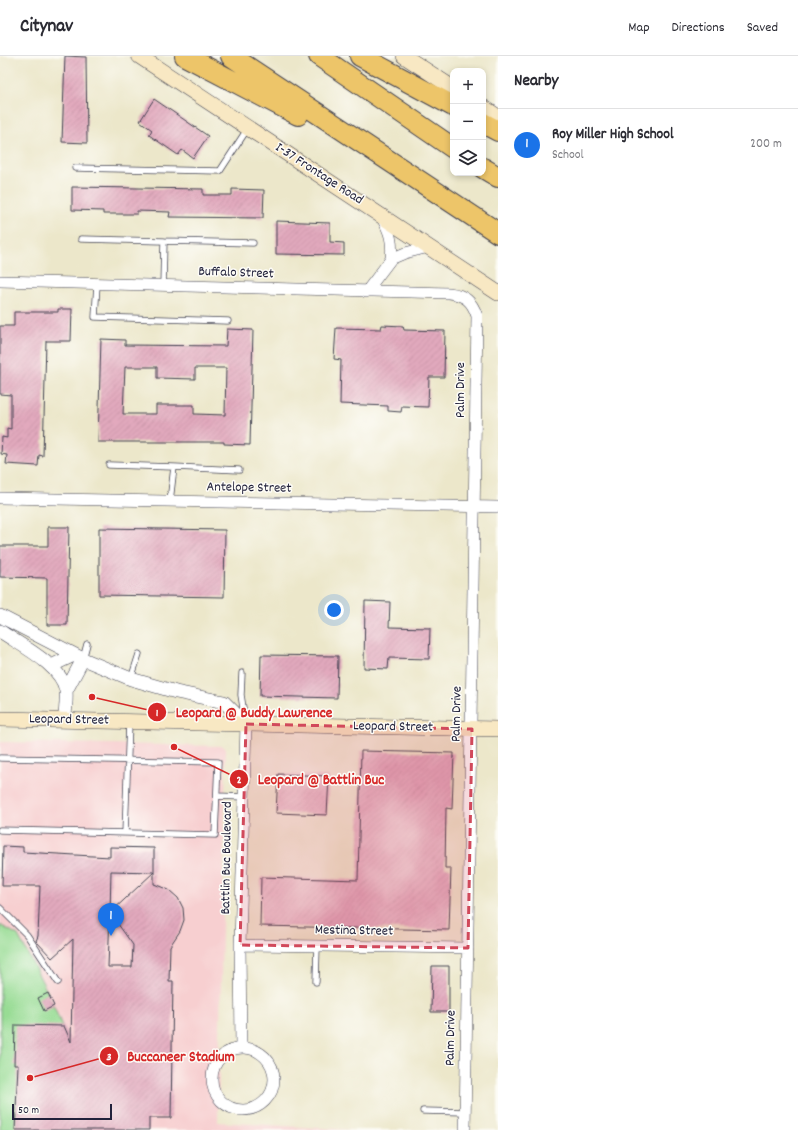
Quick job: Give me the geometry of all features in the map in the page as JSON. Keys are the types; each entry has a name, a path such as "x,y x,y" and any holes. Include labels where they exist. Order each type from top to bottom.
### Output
{"highway":[{"path":"185,56 276,102 453,204"},
{"path":"231,56 394,162 453,204 498,233"},
{"path":"319,56 450,146"},
{"path":"360,56 450,104"},
{"path":"486,125 498,131"},
{"path":"486,170 498,178"}],"main road":[{"name":"I-37 Frontage Road","path":"139,56 498,293"},
{"path":"404,56 450,86"},
{"path":"486,110 498,117"},
{"name":"Leopard Street","path":"0,718 498,729"}],"street":[{"path":"380,214 390,232 392,248 391,258"},
{"path":"366,292 391,258 405,252 429,247"},
{"name":"Buffalo Street","path":"0,282 450,293 461,294 469,300"},
{"name":"Palm Drive","path":"465,1130 477,316 474,306 469,300"},
{"name":"Antelope Street","path":"0,498 498,507"},
{"path":"0,616 79,657 131,679 176,692 224,702 246,724"},
{"path":"0,631 51,666 60,677 66,691"},
{"path":"51,666 79,657"},
{"path":"65,719 66,691 79,657"},
{"name":"Battlin Buc Boulevard","path":"241,1048 240,945 246,724"},
{"name":"Mestina Street","path":"240,945 468,948"},
{"path":"241,1048 252,1049 261,1053 271,1066 274,1081 272,1091 266,1100 247,1110 236,1109 219,1099 214,1091 212,1081 212,1071 216,1062 223,1055 232,1050 241,1048"}],"lane":[{"path":"75,168 220,171 248,128"},
{"path":"81,239 253,242"},
{"path":"163,286 164,241"},
{"path":"97,284 95,317 228,321"},
{"path":"109,465 239,470"},
{"path":"170,501 174,467"},
{"path":"79,657 87,644"},
{"path":"131,679 139,654"},
{"path":"242,673 241,695 246,724"},
{"path":"125,833 129,721"},
{"path":"0,758 218,762 214,835 0,830"},
{"path":"217,796 244,797"},
{"path":"0,908 27,935 58,982"},
{"path":"316,982 317,946"},
{"path":"423,1111 466,1112"}],"highlighted area":[{"path":"246,724 472,729 468,948 240,945"}],"shaded area":[{"path":"0,742 223,746 226,749 218,1122 352,1130 0,1130"}],"green space":[{"path":"0,925 18,935 48,993 62,1026 59,1130 0,1130"}],"building":[{"path":"65,56 86,57 87,143 62,142"},
{"path":"154,99 208,136 193,158 182,150 178,155 149,135 152,130 140,121"},
{"path":"72,187 203,189 203,195 232,195 232,189 264,190 263,218 169,217 170,212 137,211 137,214 103,214 103,211 72,210"},
{"path":"276,221 330,223 330,242 344,243 344,255 276,254"},
{"path":"58,309 72,309 71,341 46,341 43,456 39,455 38,466 6,464 7,455 1,454 2,437 7,438 7,428 11,429 11,395 0,394 0,326 14,326 14,312 58,312"},
{"path":"382,325 403,326 404,330 445,331 444,377 429,377 428,407 402,406 401,412 388,411 388,406 340,404 341,360 334,359 336,328 381,329"},
{"path":"227,329 253,330 250,445 224,444 224,442 98,442 101,339 125,340 125,345 226,346","holes":["125,367 157,367 157,378 195,379 195,368 226,368 225,415 194,414 194,405 156,405 156,414 123,414"]},
{"path":"48,527 69,527 67,625 47,625 47,578 0,577 0,546 48,546"},
{"path":"99,528 225,530 224,597 99,595"},
{"path":"365,601 390,602 389,627 430,628 429,659 389,658 388,669 364,668"},
{"path":"261,655 338,656 337,698 260,696"},
{"path":"361,751 454,753 452,809 446,808 445,868 451,868 449,930 260,926 261,877 358,880"},
{"path":"278,774 329,776 327,815 276,813"},
{"path":"3,846 23,847 23,852 110,857 110,847 154,848 154,872 154,884 169,890 178,898 183,908 184,920 180,931 170,946 169,981 173,981 171,1118 149,1118 149,1130 15,1130 18,1065 14,1065 15,1025 64,1026 71,1042 73,939 52,958 36,941 38,936 40,886 2,886","holes":["111,871 154,872 110,913","110,913 133,945 132,967 108,967"]},
{"path":"432,966 449,966 449,1012 431,1012"},
{"path":"48,993 54,1006 44,1011 38,998"}],"place":[{"name":"Leopard @ Buddy Lawrence","path":"92,697"},
{"name":"Leopard @ Battlin Buc","path":"174,747"},
{"name":"Roy Miller High School","path":"111,936"},
{"name":"Buccaneer Stadium","path":"30,1078"}]}
